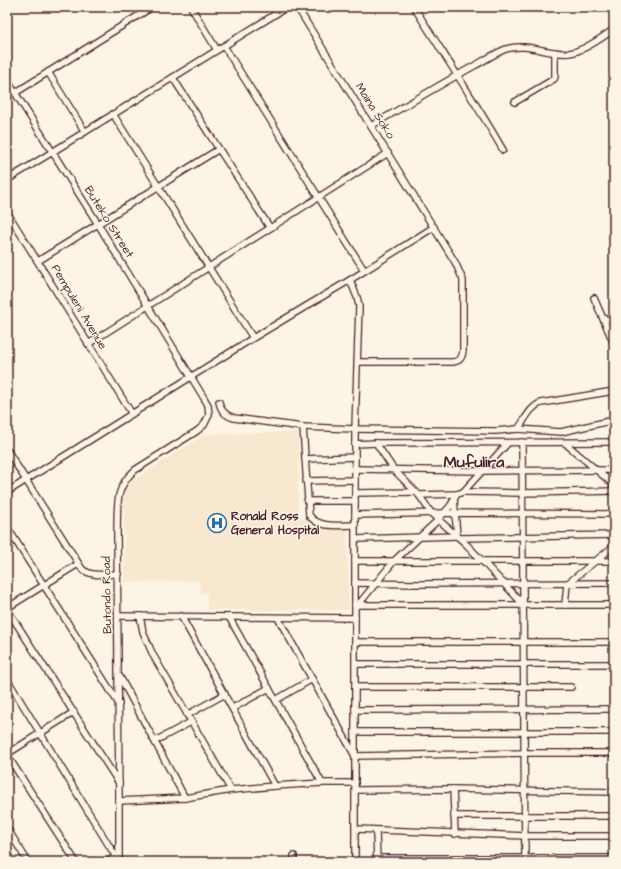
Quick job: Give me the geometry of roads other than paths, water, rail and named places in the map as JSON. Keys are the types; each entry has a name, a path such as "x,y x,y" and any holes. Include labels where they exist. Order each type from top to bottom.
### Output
{"street":[{"path":"15,93 152,7"},
{"path":"191,7 217,50"},
{"path":"7,180 287,7"},
{"name":"Maina Soko","path":"297,7 434,227 459,269 463,280 463,351 461,359 453,362 358,362"},
{"path":"414,7 470,93 503,150"},
{"path":"371,126 457,75 505,50 518,47 530,47 555,52 576,52 602,38 614,29"},
{"path":"224,46 364,270"},
{"path":"515,102 554,79 555,52"},
{"path":"48,72 85,132"},
{"path":"173,78 270,228"},
{"name":"Buteko Street","path":"7,80 98,224 191,377"},
{"path":"113,114 253,338"},
{"path":"38,261 219,149"},
{"path":"88,344 388,153"},
{"name":"Pempuleni Avenue","path":"7,212 132,414"},
{"path":"7,492 434,227"},
{"path":"350,280 359,306 355,429 355,862"},
{"path":"594,298 614,344"},
{"path":"603,318 614,322"},
{"name":"Butondo Road","path":"118,858 119,492 124,482 135,470 197,431 208,420 208,405 191,377"},
{"path":"518,429 536,405 614,390"},
{"path":"219,402 220,408 224,413 231,417 303,427 474,431 518,429 561,432 614,420"},
{"path":"303,427 307,501 310,518 325,525 356,525"},
{"path":"356,605 394,561 438,520 456,497 463,492 508,442"},
{"path":"522,442 525,860"},
{"path":"565,442 614,484"},
{"path":"355,444 614,442"},
{"path":"376,443 394,470 417,494 432,514 459,537 524,605"},
{"path":"7,450 78,564 88,573 118,574"},
{"path":"305,459 355,457"},
{"path":"355,469 482,471 614,470"},
{"path":"306,481 355,480"},
{"path":"463,492 522,493 614,491"},
{"path":"356,494 417,494 456,497"},
{"path":"456,497 456,514 459,537"},
{"path":"307,501 355,501"},
{"path":"355,515 444,513 614,514"},
{"path":"7,527 119,704"},
{"path":"356,539 420,537 523,538 614,535"},
{"path":"565,605 567,584 614,546"},
{"path":"355,561 614,561"},
{"path":"78,564 7,608 119,784"},
{"path":"355,583 614,583"},
{"path":"356,605 614,605"},
{"path":"118,616 355,618"},
{"path":"140,616 141,628 144,637 231,790"},
{"path":"181,616 275,786"},
{"path":"229,617 322,783"},
{"path":"278,618 355,756"},
{"path":"356,642 614,642"},
{"path":"356,664 614,664"},
{"path":"118,675 185,798"},
{"path":"7,679 118,858 107,862"},
{"path":"276,700 312,680"},
{"path":"355,687 571,687"},
{"path":"232,708 269,688"},
{"path":"187,715 225,694"},
{"path":"355,710 614,710"},
{"path":"74,712 7,754 76,862"},
{"path":"155,741 191,722"},
{"path":"355,732 614,732"},
{"path":"355,756 525,753 614,754"},
{"path":"119,801 185,798 231,790 275,786 322,783 355,783"},
{"path":"356,790 614,792"},
{"path":"453,790 455,834"},
{"path":"454,816 614,816"},
{"path":"7,828 28,862"},
{"path":"356,829 525,836 614,836"},
{"path":"376,831 377,860 525,860 614,858"}],"place":[{"name":"Ronald Ross General Hospital","path":"217,523"}],"district":[{"name":"Mufulira","path":"474,462"}]}
